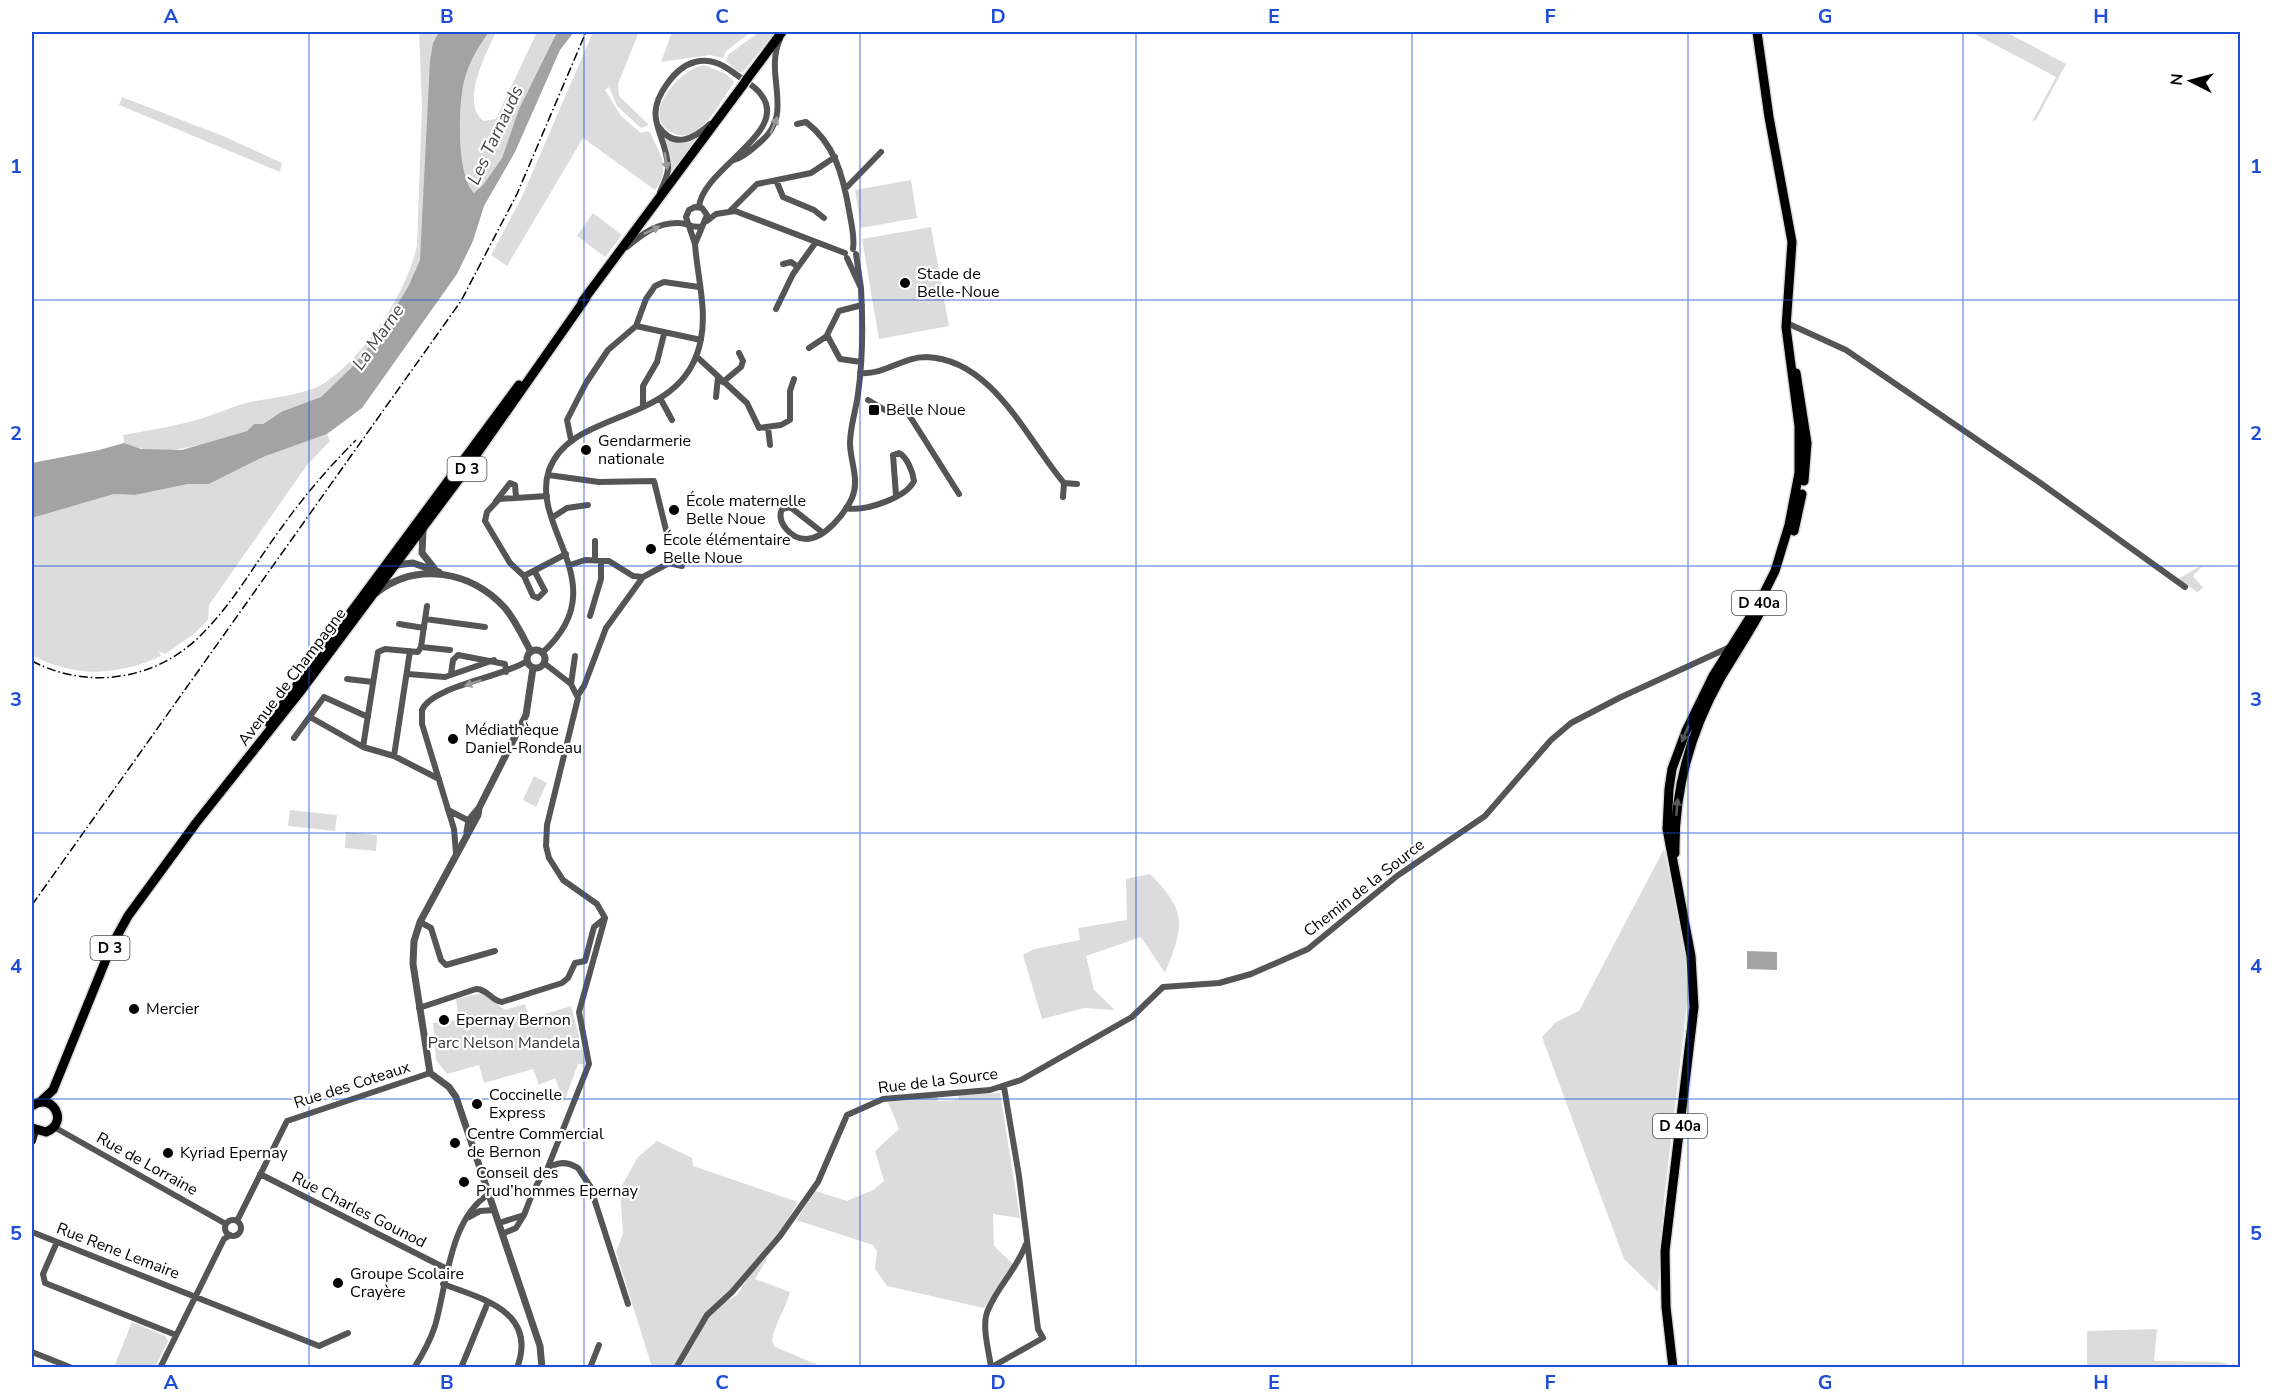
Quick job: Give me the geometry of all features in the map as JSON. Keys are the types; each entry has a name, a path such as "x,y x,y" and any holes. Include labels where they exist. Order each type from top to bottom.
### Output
{"main road":[{"name":"D 3","path":"36,1104 52,1090 118,932 196,823 369,594 412,530 783,32"},
{"name":"D 40a","path":"1734,649 1773,577 1796,495 1801,441 1786,343 1792,254 1791,229 1769,117 1757,32"},
{"name":"D 3","path":"369,594 394,566 487,442 586,298"},
{"name":"D 40a","path":"1673,1368 1665,1296 1665,1251 1694,1007 1691,956 1667,829 1667,801 1672,769 1686,731 1776,580 1792,536 1803,489 1806,429 1788,305"},
{"name":"D 3","path":"52,1090 54,1107"},
{"path":"32,1141 33,1130 46,1132 54,1127 58,1119 54,1107 48,1103 36,1104"}],"street":[{"path":"731,160 744,155 768,136 777,123 775,56 783,32"},
{"path":"653,206 665,181 668,166 654,114 660,94 675,74 688,64 707,61 728,69 761,94 768,111 764,127 711,180 700,200 699,207"},
{"path":"654,114 666,135 683,141 698,135 723,111"},
{"path":"797,124 806,122 824,140 835,157 845,189 861,288 861,362 850,443 855,487 846,508 833,524 822,532 807,539 799,537 780,523 782,509 790,507 822,532"},
{"path":"845,189 881,152"},
{"path":"730,211 757,184 811,173 835,157"},
{"path":"776,180 783,197 814,210 824,218"},
{"path":"542,653 557,637 568,615 572,596 570,565 547,496 548,475 555,457 571,440 660,398 683,379 696,356 701,340 702,323 695,244 691,226 686,220 687,213 692,208 699,207 706,212 704,224 695,244"},
{"path":"618,254 657,226 676,223 691,226 704,224 716,214 730,211 846,255 861,288"},
{"path":"776,309 798,267 816,242"},
{"path":"846,255 849,248 854,251"},
{"path":"783,264 791,262 798,267"},
{"path":"571,440 567,420 589,377 611,346 636,326 646,299 658,284 664,282 699,287"},
{"path":"861,362 840,359 827,336 828,329 840,311 862,306"},
{"path":"1789,324 1846,350 2039,482 2185,587"},
{"path":"636,326 664,334 701,340"},
{"path":"643,407 643,386 657,362 664,334"},
{"path":"809,348 827,336"},
{"path":"716,397 720,379 741,367 743,361 739,353"},
{"path":"696,356 747,403 756,426 768,427 790,420 790,391 794,379"},
{"path":"860,373 878,373 920,357 936,358 959,367 982,382 1010,408 1064,483 1064,497"},
{"path":"660,398 672,420"},
{"path":"868,400 890,413 904,407 959,494"},
{"path":"768,427 770,445"},
{"path":"846,508 872,507 896,495 911,486 914,481 903,455 899,453 893,456 891,461 896,495"},
{"path":"548,475 599,482 654,481 666,530"},
{"path":"516,497 515,485 510,483 486,515 485,521 510,563 524,576 533,597 538,598 545,591 536,572"},
{"path":"1064,483 1077,484"},
{"path":"496,501 516,497 547,496"},
{"path":"553,517 567,508 588,505"},
{"path":"426,523 421,539 422,553 429,564 441,574"},
{"path":"412,530 406,550 409,563 425,573"},
{"path":"591,616 601,579 595,540"},
{"path":"524,576 536,572 566,554"},
{"path":"570,565 598,560 613,562 633,576 643,578"},
{"path":"394,566 409,563 433,568 441,574"},
{"path":"502,1234 518,1226 524,1215 540,1176 548,1167 589,1064 579,1012 606,918 597,904 563,880 549,858 546,846 547,825 578,695 584,686 606,628 643,578 669,563 682,566"},
{"path":"369,594 398,579 425,573 441,574 468,581 493,597 514,620 531,652"},
{"path":"363,747 378,652 385,649 418,652 421,647 427,606"},
{"path":"425,619 485,627"},
{"path":"399,624 424,627"},
{"path":"421,647 450,650"},
{"name":"Chemin de la Source","path":"1168,985 1220,983 1251,974 1308,949 1397,876 1490,812 1551,740 1571,723 1619,698 1734,649"},
{"path":"394,756 410,651"},
{"path":"531,652 542,653"},
{"path":"456,853 454,829 422,724 424,706 443,693 506,672 527,661 531,652"},
{"path":"542,653 544,663 571,684 578,695"},
{"path":"451,674 456,655 494,660 505,664 506,672"},
{"path":"571,684 575,657"},
{"path":"408,674 443,677 494,660"},
{"path":"527,661 533,668 526,715 420,922 414,941 413,964 430,1073 449,1087 456,1098 540,1346 542,1368"},
{"path":"533,668 544,663"},
{"path":"347,679 373,682"},
{"path":"294,738 324,697 368,717"},
{"path":"310,717 363,747 394,756 439,779"},
{"path":"448,810 471,822"},
{"path":"454,829 467,832"},
{"path":"419,1008 476,989 482,989 494,1000 502,1002 562,983 568,978 574,963 585,962 594,927 606,918"},
{"path":"420,922 431,928 441,960 446,965 495,951"},
{"name":"Rue de la Source","path":"676,1368 707,1315 732,1292 774,1244 818,1182 847,1115 883,1099 1004,1087 1029,1076 1132,1017 1168,985"},
{"name":"Rue des Coteaux","path":"237,1221 287,1121 430,1073"},
{"path":"1004,1087 1026,1241 1038,1329 1043,1338 991,1367 986,1327 987,1311 1015,1270 1026,1241"},
{"name":"Rue de Lorraine","path":"54,1127 226,1224"},
{"path":"548,1167 568,1164 585,1174 627,1304"},
{"name":"Rue Charles Gounod","path":"260,1174 447,1269"},
{"path":"414,1368 433,1331 447,1269 469,1217 477,1203 489,1194"},
{"path":"469,1217 480,1211 494,1210"},
{"path":"499,1223 524,1215"},
{"path":"160,1368 224,1239 239,1233 241,1228 237,1221 232,1220 226,1224 226,1232 230,1235"},
{"name":"Rue Rene Lemaire","path":"32,1232 319,1346 348,1333"},
{"path":"57,1242 43,1274 45,1283 176,1335"},
{"path":"443,1284 488,1302 509,1315 518,1326 522,1347 517,1368"},
{"path":"461,1368 488,1302"},
{"path":"590,1368 599,1345"},
{"path":"32,1352 72,1368"}],"green space":[{"path":"419,32 439,32 435,41 420,260 408,287 378,336 351,368 321,397 285,410 263,424 254,424 247,431 186,448 170,450 139,448 124,443 123,435 184,423 246,403 299,393 318,386 326,382 356,356 383,321 404,283 417,245 422,106"},
{"path":"489,32 496,32 482,64 474,91 477,113 484,121 496,119 537,32 557,32 519,109 502,158 483,185 474,193 468,184 461,155 461,104 469,65"},
{"path":"593,32 639,32 618,84 619,96 649,125 641,128 617,106 609,87 605,90 621,116 641,133 648,131 651,134 662,160 663,174 655,190 583,138 507,266 491,255 521,199"},
{"path":"672,32 751,32 726,51 723,58 710,55 661,62"},
{"path":"759,32 775,32 743,72 738,72 726,61 728,55"},
{"path":"1971,32 2006,32 2066,64 2036,120 2032,122 2056,77"},
{"path":"704,65 726,74 734,82 716,110 699,129 688,135 675,134 664,127 660,118 660,107 673,85 693,69"},
{"path":"122,97 223,136 282,163 280,172 119,105"},
{"path":"661,134 680,142 699,137 669,178"},
{"path":"911,180 917,218 861,228 855,190"},
{"path":"593,213 622,235 605,257 577,236"},
{"name":"Stade de Belle-Noue","path":"931,227 949,326 879,339 862,239"},
{"path":"327,434 330,441 307,465 209,605 208,620 194,634 165,654 159,651 161,656 129,668 112,671 80,671 64,668 32,655 32,518 114,494 135,495 188,484 209,484 263,457"},
{"path":"2204,564 2193,576 2203,588 2197,592 2178,579"},
{"path":"534,776 547,783 536,807 523,800"},
{"path":"290,810 337,815 335,831 288,826"},
{"path":"346,832 377,835 376,851 345,848"},
{"path":"1664,849 1685,953 1688,996 1664,1199 1658,1292 1624,1259 1542,1037 1556,1022 1579,1011"},
{"path":"1150,874 1171,899 1179,920 1176,943 1165,973 1141,937 1086,956 1094,990 1115,1010 1084,1008 1042,1019 1023,955 1034,949 1080,940 1078,928 1127,920 1126,879"},
{"name":"Parc Nelson Mandela","path":"482,993 505,1010 525,1004 529,1019 571,1006 583,1051 584,1064 578,1064 564,1102 555,1078 539,1085 533,1069 484,1083 479,1065 447,1074 436,1060 433,1023 459,1020 456,999"},
{"path":"1000,1093 1020,1218 993,1214 994,1246 1013,1264 984,1308 887,1286 875,1269 877,1251 873,1245 796,1220 816,1191 847,1201 873,1190 884,1181 875,1151 899,1129 888,1102 937,1097 938,1101 959,1100 958,1095"},
{"path":"657,1141 692,1158 693,1166 798,1202 779,1235 725,1296 673,1367 652,1367 616,1252 623,1234 620,1189 638,1157"},
{"path":"770,1254 755,1279 790,1292 772,1341 775,1347 823,1367 680,1368 709,1317 722,1304 737,1295 750,1275"},
{"path":"132,1322 165,1336 168,1341 155,1367 114,1367"},
{"path":"2157,1329 2154,1361 2221,1362 2236,1367 2087,1367 2087,1331"}],"water":[{"name":"La Marne","path":"439,32 489,32 469,65 461,103 461,155 468,184 474,193 483,185 502,158 519,109 557,32 574,32 560,50 515,152 484,206 473,241 457,274 362,408 327,434 263,457 209,484 188,484 135,495 114,494 32,518 32,463 124,443 141,449 182,450 247,431 254,424 263,424 283,411 321,397 351,368 378,336 408,287 420,260 430,61 433,43"},
{"path":"1747,951 1777,952 1777,970 1747,969"}],"railway":[{"path":"32,905 461,301 517,194 586,32"},
{"path":"32,661 76,676 99,678 122,676 144,670 185,649 225,608 299,504 356,440"}],"place":[{"name":"Stade de Belle-Noue","path":"905,283"},
{"name":"Belle Noue","path":"874,410"},
{"name":"Gendarmerie nationale","path":"586,450"},
{"name":"École maternelle Belle Noue","path":"674,510"},
{"name":"École élémentaire Belle Noue","path":"651,549"},
{"name":"Médiathèque Daniel-Rondeau","path":"453,739"},
{"name":"Mercier","path":"134,1009"},
{"name":"Epernay Bernon","path":"444,1020"},
{"name":"Coccinelle Express","path":"477,1104"},
{"name":"Centre Commercial de Bernon","path":"455,1143"},
{"name":"Kyriad Epernay","path":"168,1153"},
{"name":"Conseil des Prud’hommes Epernay","path":"464,1182"},
{"name":"Groupe Scolaire Crayère","path":"338,1283"}],"water label":[{"name":"Les Tarnauds","path":"495,135"}]}
